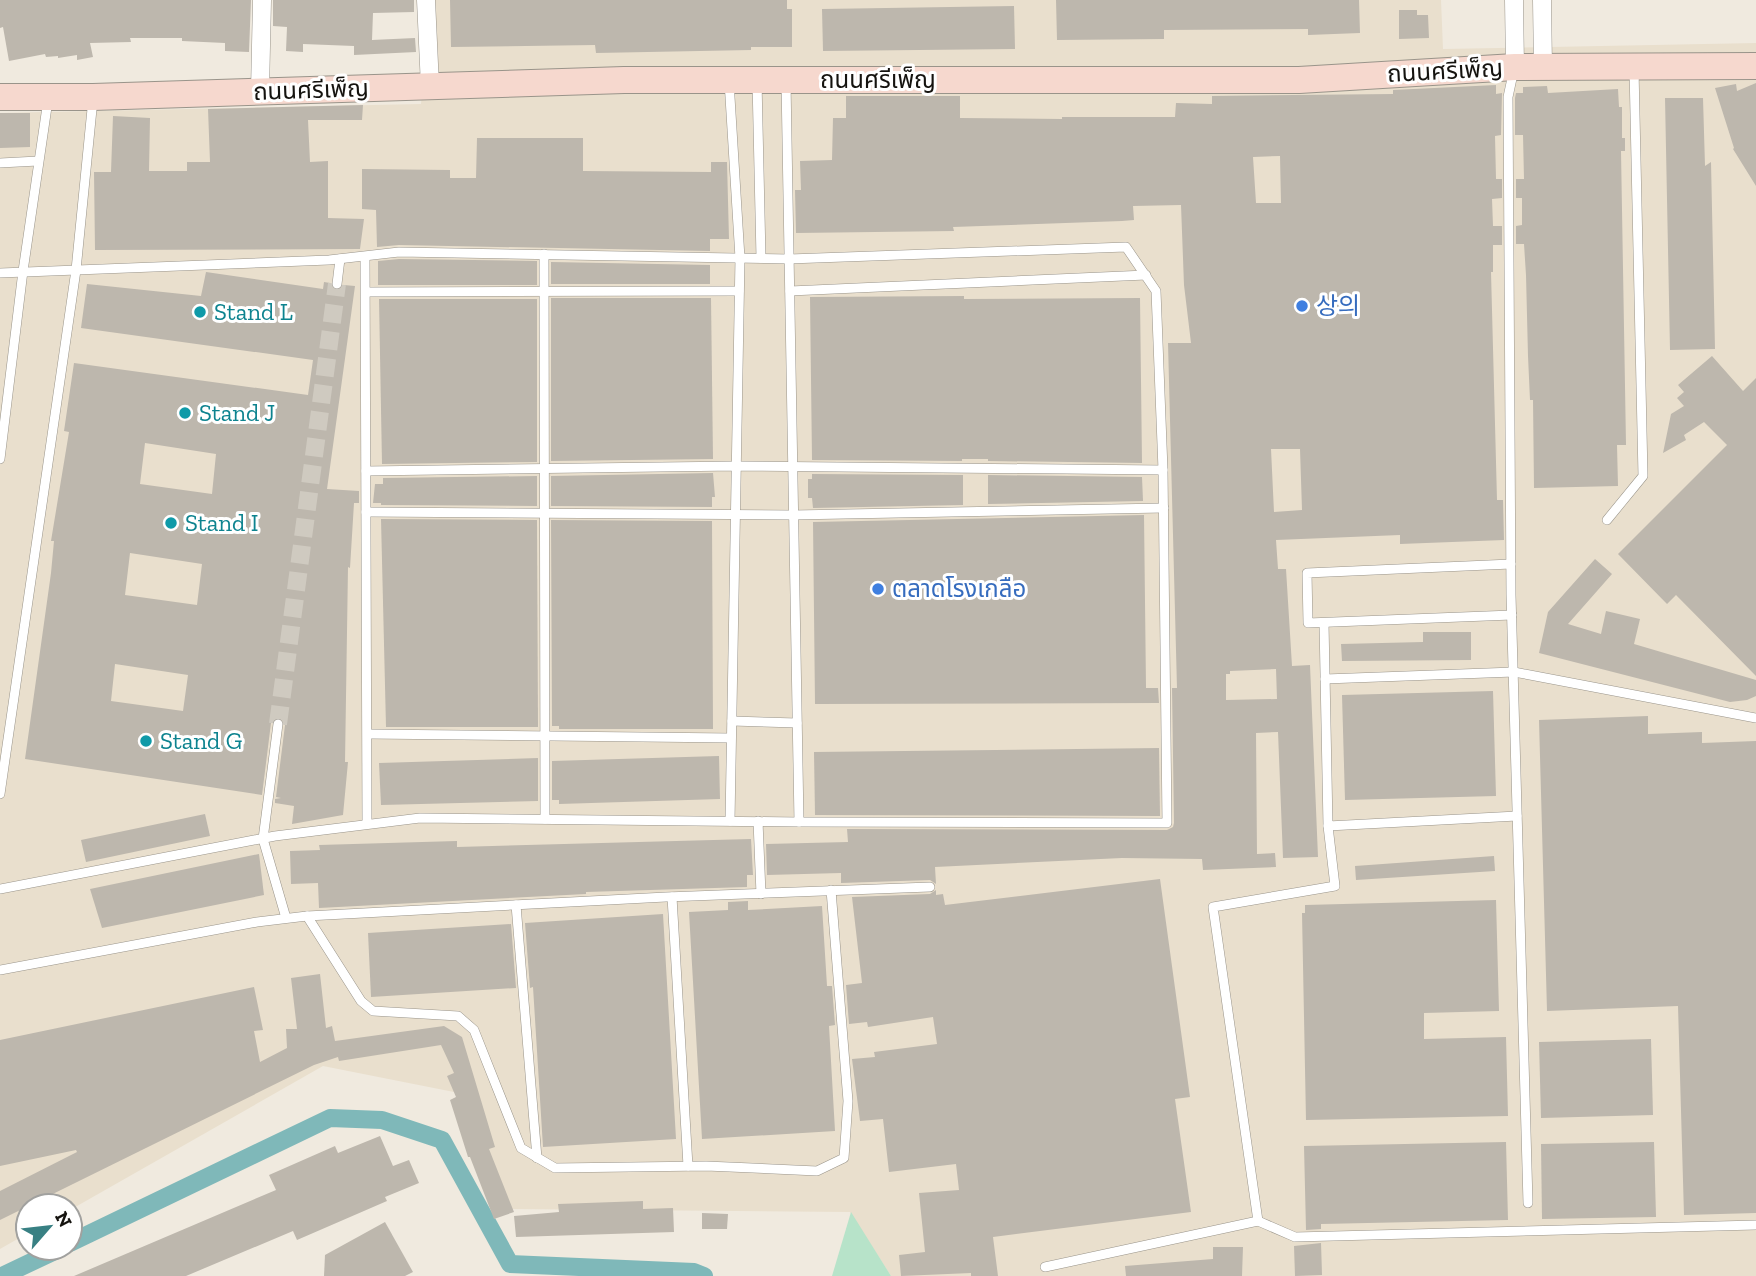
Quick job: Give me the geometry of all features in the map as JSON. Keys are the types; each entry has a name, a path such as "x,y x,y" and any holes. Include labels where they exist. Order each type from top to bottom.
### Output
{"main road":[{"name":"ถนนศรีเพ็ญ","path":"0,97 93,97 624,80 1299,80 1515,67 1756,66"}],"street":[{"path":"260,92 262,0"},
{"path":"426,0 430,86"},
{"path":"1514,0 1515,67"},
{"path":"1542,0 1543,68"}],"lane":[{"path":"1515,67 1508,97 1511,564 1528,1203"},
{"path":"1607,520 1643,476 1634,68"},
{"path":"729,80 740,258 730,821"},
{"path":"757,80 761,258"},
{"path":"786,80 799,822"},
{"path":"0,459 48,96"},
{"path":"0,794 76,270 93,97"},
{"path":"0,163 38,161"},
{"path":"0,273 340,260 399,252 789,258 1126,247 1156,291 1164,508 1167,823 420,818 263,839 0,890"},
{"path":"544,254 545,819"},
{"path":"365,257 367,824"},
{"path":"337,284 340,260"},
{"path":"790,291 1146,275"},
{"path":"366,292 739,291"},
{"path":"366,471 737,466 1163,470"},
{"path":"366,512 793,515 1164,508"},
{"path":"1511,564 1307,573 1308,623 1512,615"},
{"path":"1258,1221 1213,907 1335,886 1328,826 1324,623"},
{"path":"1325,679 1514,672 1756,718"},
{"path":"732,722 797,723"},
{"path":"278,724 263,839 286,918"},
{"path":"368,734 731,738"},
{"path":"1328,826 1517,816"},
{"path":"758,821 761,894"},
{"path":"0,970 307,916 930,887"},
{"path":"307,916 361,1001 373,1011 458,1016 474,1030 521,1148 555,1168 688,1166 817,1171 845,1158 848,1101 831,890"},
{"path":"672,897 688,1166"},
{"path":"516,905 537,1158"},
{"path":"1045,1267 1258,1221 1296,1237 1756,1225"}],"shaded area":[{"name":"ตลาดโรงเกลือ","path":"430,0 1441,0 1443,49 1756,43 1756,1276 891,1276 850,1212 511,1209 459,1093 323,1066 84,1202 84,1192 14,1192 14,1241 0,1249 0,113 421,104"}],"green space":[{"path":"851,1212 891,1276 832,1276"}],"building":[{"path":"0,0 251,0 249,52 225,51 225,43 182,41 182,38 130,38 131,42 90,43 93,57 77,60 77,55 58,58 46,57 45,54 9,61 3,27 0,28"},
{"path":"273,0 414,0 414,12 373,13 372,40 415,38 416,52 354,55 354,46 303,44 303,52 286,51 287,27 273,26"},
{"path":"450,0 787,0 787,9 792,9 792,47 596,53 595,45 451,47"},
{"path":"1056,0 1359,0 1360,33 1308,35 1308,29 1164,30 1164,39 1057,40"},
{"path":"1014,6 1015,49 823,51 822,9"},
{"path":"1399,10 1417,10 1417,15 1428,15 1429,38 1399,39"},
{"path":"1756,83 1756,186 1733,149 1715,88 1736,84 1737,91"},
{"path":"1496,85 1496,94 1502,93 1501,135 1495,136 1496,179 1502,179 1502,198 1492,199 1493,226 1502,226 1502,245 1493,245 1491,272 1497,500 1503,500 1504,540 1400,544 1400,535 1276,540 1278,569 1286,569 1292,666 1310,665 1318,857 1283,858 1278,732 1256,733 1257,854 1275,853 1276,867 1203,870 1202,859 1122,858 935,867 936,884 930,880 841,883 841,873 767,875 766,844 848,842 847,829 1167,830 1173,827 1174,823 1172,688 1177,688 1168,343 1191,343 1184,285 1181,205 1133,206 1134,220 1122,221 953,227 954,231 796,233 795,190 801,190 800,161 832,160 833,118 846,118 846,96 960,96 960,118 1062,119 1175,117 1176,103 1212,104 1212,96 1393,94 1393,90","holes":["1280,156 1281,203 1256,203 1253,157","1271,449 1300,449 1302,510 1274,512","1276,669 1277,699 1226,700 1226,674 1230,674 1230,671"]},
{"path":"1547,86 1548,93 1618,89 1619,107 1622,107 1622,138 1625,138 1625,151 1621,151 1626,445 1617,445 1618,486 1534,488 1533,400 1530,400 1524,244 1516,244 1516,226 1522,225 1522,198 1516,198 1516,179 1524,179 1523,135 1515,135 1515,98 1516,93 1523,93 1523,87"},
{"path":"1665,98 1703,98 1705,166 1711,162 1715,349 1670,350"},
{"path":"363,105 362,120 308,120 310,162 328,161 328,218 364,219 360,249 95,250 94,172 111,172 113,116 150,118 149,171 187,171 187,162 210,162 208,109"},
{"path":"0,113 30,113 30,147 0,148"},
{"path":"477,138 583,138 583,171 711,172 711,162 727,162 729,239 710,239 710,251 399,245 377,247 376,210 362,209 362,169 450,170 450,178 476,178"},
{"path":"378,261 537,261 537,285 378,285"},
{"path":"551,262 710,265 710,284 551,284"},
{"path":"206,272 323,289 324,282 330,283 332,289 337,291 344,285 355,286 327,489 359,491 359,503 354,503 350,568 348,567 345,762 348,762 343,815 292,824 294,806 275,803 275,799 281,798 276,797 285,725 280,717 271,723 262,795 25,759 51,573 54,541 51,541 69,432 64,431 74,363 308,395 313,360 81,328 87,284 201,296","holes":["145,443 216,454 212,494 140,484","130,553 202,564 197,605 125,595","115,664 188,675 183,711 111,701"]},
{"path":"964,296 964,299 1140,298 1142,463 988,459 812,460 810,297"},
{"path":"551,298 711,298 713,459 551,461"},
{"path":"379,299 537,299 537,462 382,464"},
{"path":"1712,356 1743,391 1756,378 1756,676 1676,595 1667,604 1618,554 1727,445 1704,422 1684,435 1686,440 1663,453 1671,414 1684,406 1677,398 1684,392 1678,385"},
{"path":"713,473 715,497 712,497 712,507 551,506 551,476"},
{"path":"812,474 963,475 963,505 813,508 812,498 808,498 808,479 812,479"},
{"path":"988,475 1142,477 1143,501 988,504"},
{"path":"537,476 537,506 373,503 375,484 383,484 383,478"},
{"path":"1144,515 1146,688 1158,688 1159,703 815,704 813,522"},
{"path":"381,519 537,520 538,727 386,727"},
{"path":"551,520 712,521 713,729 559,729 559,726 552,726"},
{"path":"1595,559 1612,574 1568,624 1601,634 1606,611 1640,619 1634,644 1756,680 1756,696 1730,702 1539,653 1548,612"},
{"path":"1423,632 1471,632 1471,660 1342,661 1341,644 1423,642"},
{"path":"1493,691 1496,796 1345,800 1342,695"},
{"path":"1648,716 1648,734 1702,732 1702,743 1756,741 1756,1213 1684,1215 1678,1006 1547,1011 1539,720"},
{"path":"1159,748 1160,816 815,815 814,752"},
{"path":"719,756 720,799 559,804 559,800 552,800 552,761"},
{"path":"538,758 538,801 381,805 379,763"},
{"path":"205,814 210,836 86,862 81,840"},
{"path":"751,839 753,875 747,875 747,887 586,892 319,908 318,883 291,884 290,851 320,850 319,845 457,841 457,847"},
{"path":"259,854 264,895 102,928 90,889"},
{"path":"1494,856 1495,871 1356,880 1355,866"},
{"path":"1160,879 1190,1097 1175,1099 1191,1212 993,1237 998,1276 971,1276 971,1273 901,1276 899,1255 925,1252 919,1193 959,1190 956,1164 889,1172 883,1119 860,1121 852,1059 875,1057 874,1052 937,1044 933,1017 868,1027 867,1022 849,1024 846,985 862,983 852,897 930,894 936,890 936,895 943,894 945,905"},
{"path":"1496,900 1499,1011 1424,1013 1424,1039 1506,1037 1508,1116 1306,1120 1302,913 1305,913 1305,905"},
{"path":"748,901 748,910 822,906 827,986 832,986 835,1025 829,1026 835,1131 702,1139 689,912 728,910 728,902"},
{"path":"663,914 676,1139 543,1147 533,987 530,988 525,923"},
{"path":"511,924 516,988 371,997 368,933"},
{"path":"320,974 326,1028 332,1026 335,1041 444,1026 462,1037 495,1147 489,1149 514,1212 494,1219 468,1157 450,1100 456,1097 447,1076 454,1073 441,1045 339,1061 338,1057 314,1065 57,1192 14,1192 14,1213 0,1220 0,1191 77,1152 76,1150 0,1166 0,1040 254,987 263,1030 254,1031 260,1062 287,1048 286,1029 297,1029 291,978"},
{"path":"1651,1039 1653,1115 1541,1118 1539,1042"},
{"path":"380,1136 393,1166 409,1160 419,1183 385,1197 387,1201 297,1240 293,1231 186,1276 74,1276 276,1190 269,1175 335,1146 338,1153"},
{"path":"1506,1142 1508,1220 1321,1224 1321,1229 1306,1230 1304,1146"},
{"path":"1654,1142 1656,1217 1542,1219 1541,1144"},
{"path":"643,1201 643,1209 673,1208 674,1232 516,1237 514,1216 559,1212 558,1204"},
{"path":"702,1213 728,1214 727,1229 702,1229"},
{"path":"385,1222 413,1272 405,1276 324,1276 325,1255"},
{"path":"1321,1243 1322,1275 1295,1276 1294,1246"},
{"path":"1213,1247 1243,1247 1242,1276 1126,1276 1125,1266 1213,1259"}],"waterway":[{"path":"84,1236 330,1118 382,1120 442,1140 510,1264 694,1272 704,1276"},
{"path":"2,1276 32,1262"}],"tunnel":[{"path":"278,724 337,284"}],"place":[{"name":"상의","path":"1302,306"},
{"name":"Stand L","path":"200,312"},
{"name":"Stand J","path":"185,413"},
{"name":"Stand I","path":"171,523"},
{"name":"ตลาดโรงเกลือ","path":"878,589"},
{"name":"Stand G","path":"146,741"}]}
